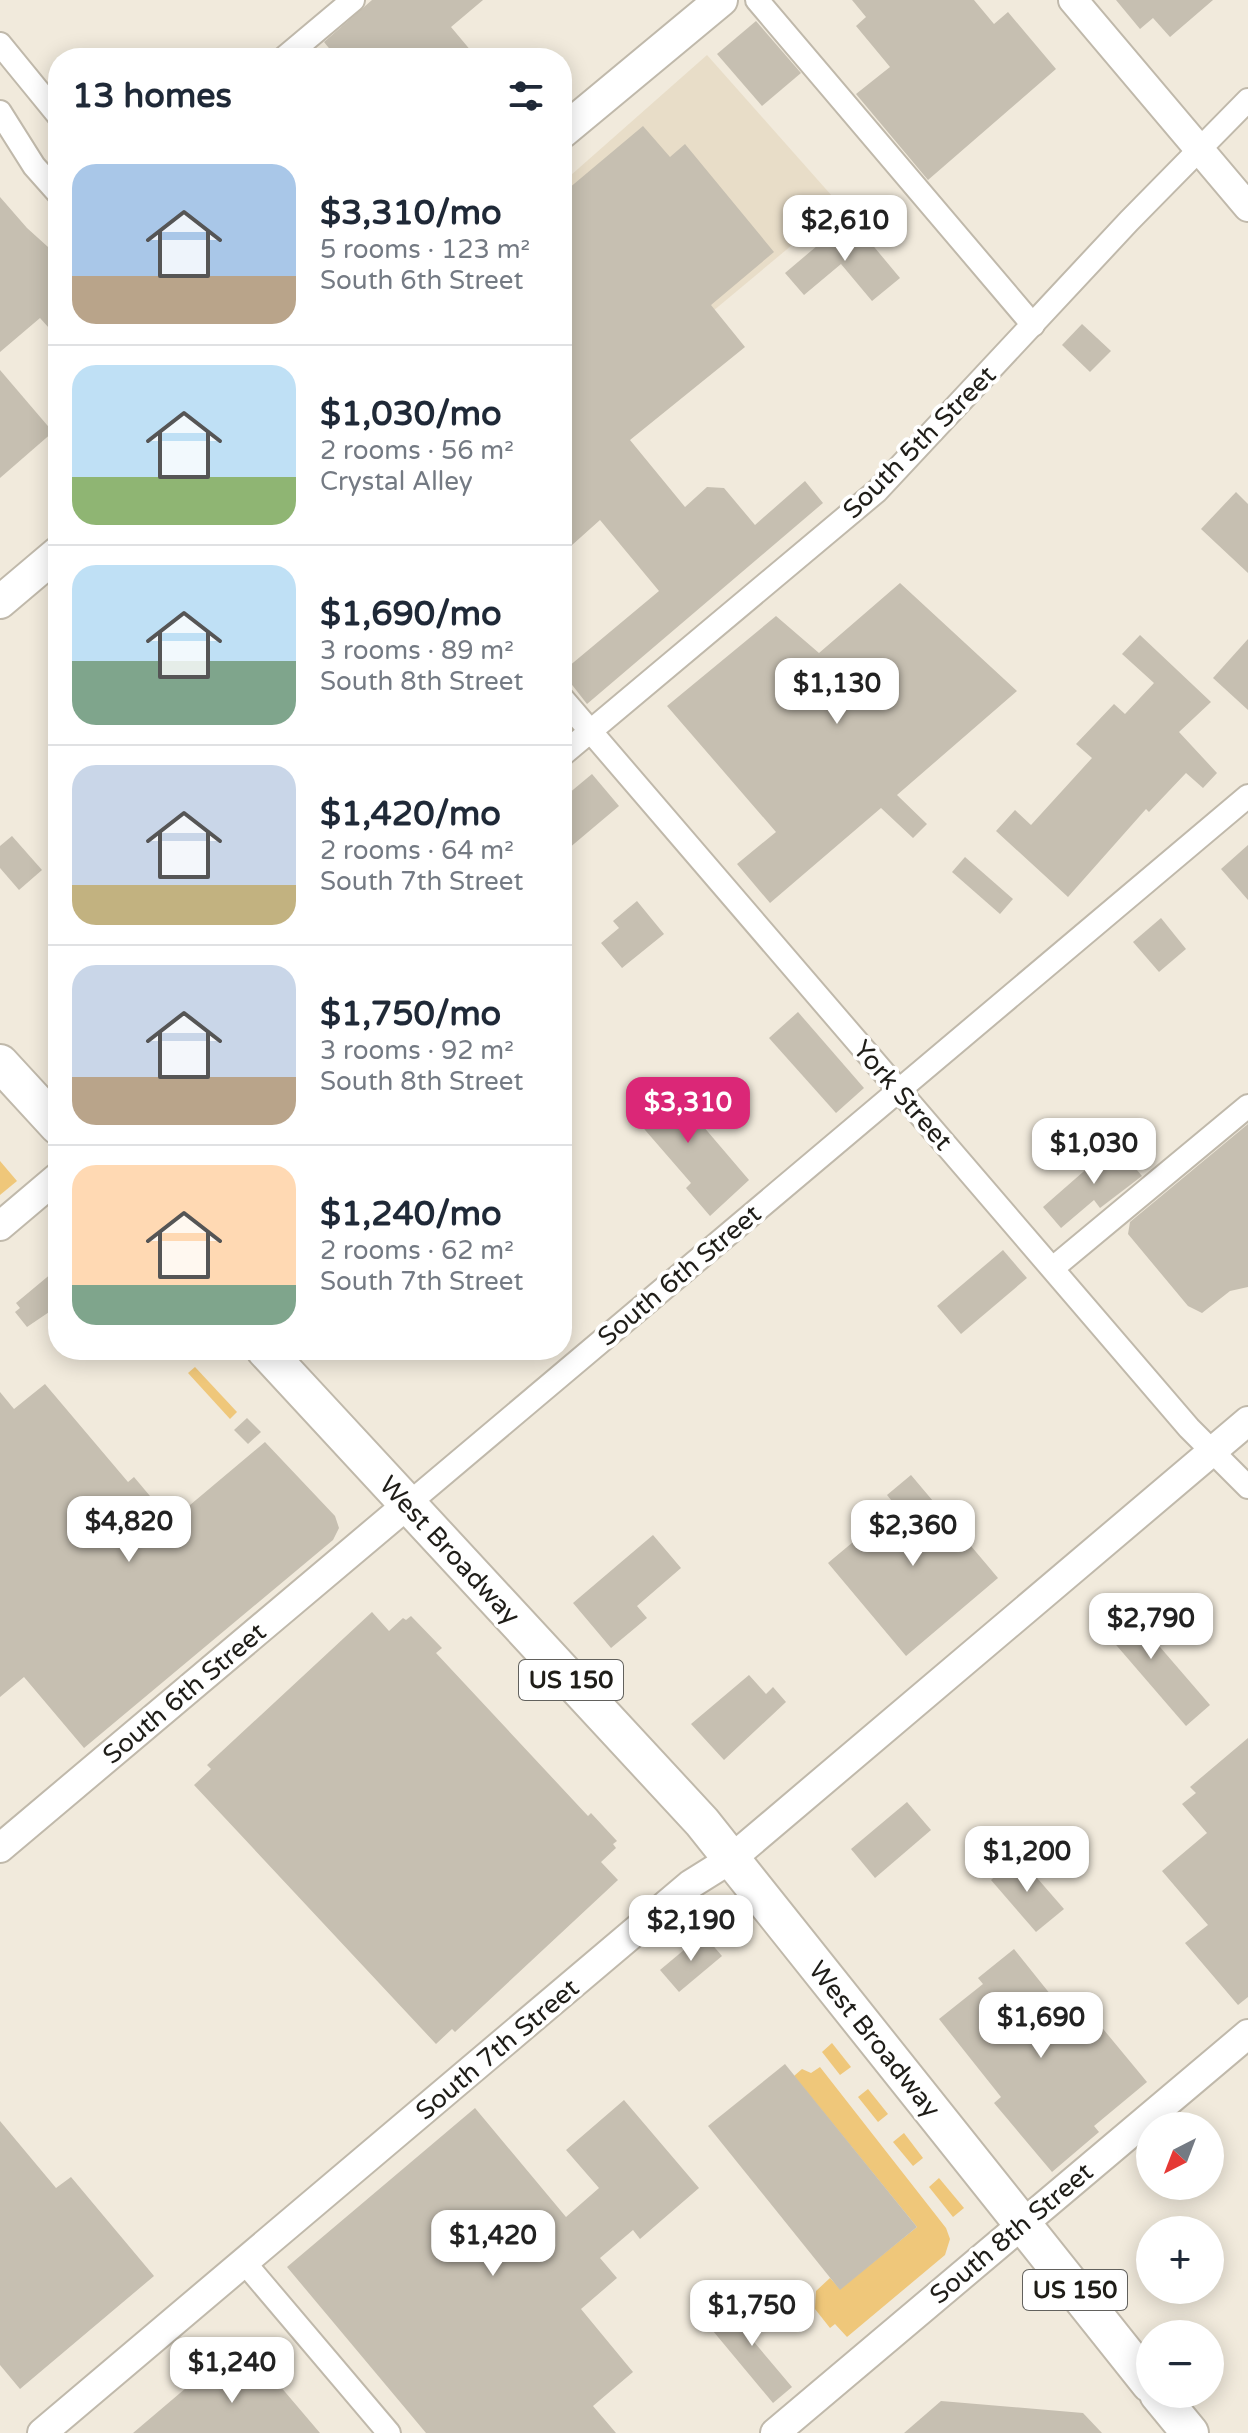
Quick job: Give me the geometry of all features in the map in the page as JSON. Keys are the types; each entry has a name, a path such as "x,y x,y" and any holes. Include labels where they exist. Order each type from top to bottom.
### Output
{"main road":[{"path":"572,124 721,0"},
{"path":"0,602 48,561"},
{"path":"0,1063 48,1115"},
{"name":"West Broadway","path":"274,1360 702,1822 1136,2366"},
{"path":"1169,2408 1190,2433"}],"street":[{"path":"296,48 353,0"},
{"path":"757,0 1033,325"},
{"path":"1073,0 1248,207"},
{"path":"0,44 48,103"},
{"name":"South 5th Street","path":"572,746 877,491 1248,100"},
{"path":"0,112 34,166 48,182"},
{"name":"York Street","path":"572,711 1053,1268 1248,1487"},
{"name":"South 6th Street","path":"0,1848 1248,796"},
{"path":"1053,1268 1248,1106"},
{"path":"0,1226 48,1185"},
{"name":"South 7th Street","path":"42,2433 688,1887 731,1859 1248,1421"},
{"name":"South 8th Street","path":"775,2433 1248,2034"},
{"path":"244,2262 389,2433"}],"shaded area":[{"path":"707,55 840,205 653,361 572,261 572,174"},
{"path":"0,1161 17,1181 0,1195"},
{"path":"195,1367 237,1412 230,1419 188,1373"},
{"path":"832,2043 851,2067 840,2075 822,2052"},
{"path":"820,2067 946,2228 950,2239 945,2255 847,2337 835,2324 830,2328 815,2309 816,2291 830,2278 840,2289 917,2227 794,2076 802,2069 811,2073"},
{"path":"868,2089 888,2114 878,2122 858,2097"},
{"path":"904,2133 923,2158 913,2166 893,2142"},
{"path":"939,2178 964,2208 953,2217 929,2187"}],"building":[{"path":"372,0 483,0 451,27 469,48 329,48 324,42"},
{"path":"852,0 974,0 994,24 1008,12 1056,69 928,180 856,94 890,67 856,26 866,17"},
{"path":"1116,0 1213,0 1170,37 1153,18 1140,29"},
{"path":"756,21 801,73 762,106 717,54"},
{"path":"643,126 670,157 685,144 774,252 711,305 745,347 630,440 685,507 707,487 724,488 755,525 805,481 823,503 587,704 572,685 572,664 659,591 600,520 572,545 572,186"},
{"path":"0,197 48,247 48,327 40,318 0,352"},
{"path":"850,218 900,278 872,301 841,264 804,295 785,273"},
{"path":"1082,324 1111,351 1090,372 1062,345"},
{"path":"0,370 48,426 48,436 0,478"},
{"path":"1236,492 1248,504 1248,573 1201,529"},
{"path":"900,583 1017,691 897,795 927,824 913,838 881,808 770,903 737,864 776,832 667,706 776,616 819,653"},
{"path":"1140,635 1211,702 1179,732 1217,773 1203,788 1186,773 1149,812 1146,809 1068,897 996,831 1015,810 1031,825 1092,758 1076,744 1114,704 1125,714 1154,683 1122,654"},
{"path":"1248,639 1248,710 1213,678"},
{"path":"592,774 619,806 572,846 572,791"},
{"path":"12,836 42,870 19,890 0,868 0,846"},
{"path":"1248,845 1248,900 1221,869"},
{"path":"965,857 1013,899 1000,914 952,872"},
{"path":"637,901 664,934 622,968 601,943 619,928 613,921"},
{"path":"1161,918 1186,949 1159,972 1133,942"},
{"path":"798,1012 864,1088 836,1113 769,1038"},
{"path":"661,1078 672,1091 679,1086 692,1099 685,1105 749,1180 710,1216 686,1188 691,1183 626,1108"},
{"path":"1248,1124 1248,1287 1230,1291 1202,1313 1188,1306 1128,1234 1130,1222"},
{"path":"1115,1144 1142,1176 1100,1208 1094,1200 1061,1228 1043,1207"},
{"path":"1003,1250 1027,1278 961,1334 937,1306"},
{"path":"48,1276 48,1313 27,1327 15,1312 20,1308 16,1303"},
{"path":"45,1384 128,1482 134,1477 171,1521 265,1442 335,1516 339,1528 333,1540 84,1748 24,1677 0,1697 0,1392 14,1409"},
{"path":"247,1418 261,1432 248,1444 234,1430"},
{"path":"911,1475 998,1578 906,1656 828,1563 896,1506 887,1495"},
{"path":"653,1535 681,1568 637,1606 647,1618 611,1648 573,1603"},
{"path":"1116,1596 1210,1705 1186,1726 1092,1617"},
{"path":"372,1612 389,1631 403,1618 406,1620 411,1616 442,1648 436,1653 588,1816 591,1813 617,1841 613,1844 616,1848 601,1862 618,1880 455,2032 452,2029 436,2044 194,1785 211,1769 207,1765"},
{"path":"749,1675 766,1694 773,1687 786,1702 724,1760 691,1724"},
{"path":"1248,1738 1248,1997 1238,2005 1185,1943 1208,1925 1162,1871 1207,1833 1182,1804 1196,1793 1190,1787"},
{"path":"907,1802 931,1830 875,1878 851,1849"},
{"path":"1018,1856 1064,1909 1036,1932 991,1880"},
{"path":"703,1934 722,1956 679,1992 660,1970"},
{"path":"1014,1949 1079,2030 1094,2018 1147,2082 1094,2126 1099,2132 1052,2172 994,2103 1001,2097 939,2019 983,1984 978,1978"},
{"path":"785,2064 917,2227 840,2290 708,2126"},
{"path":"624,2100 699,2188 640,2239 633,2230 600,2258 617,2278 581,2309 633,2372 593,2406 616,2433 426,2433 287,2267 475,2108 566,2217 599,2188 566,2150"},
{"path":"0,2121 56,2188 71,2177 154,2276 20,2389 0,2365"},
{"path":"754,2296 772,2317 749,2336 792,2387 773,2403 713,2331"},
{"path":"246,2346 320,2433 133,2433 206,2371 236,2367"},
{"path":"941,2401 1083,2413 1102,2433 904,2433"}]}
